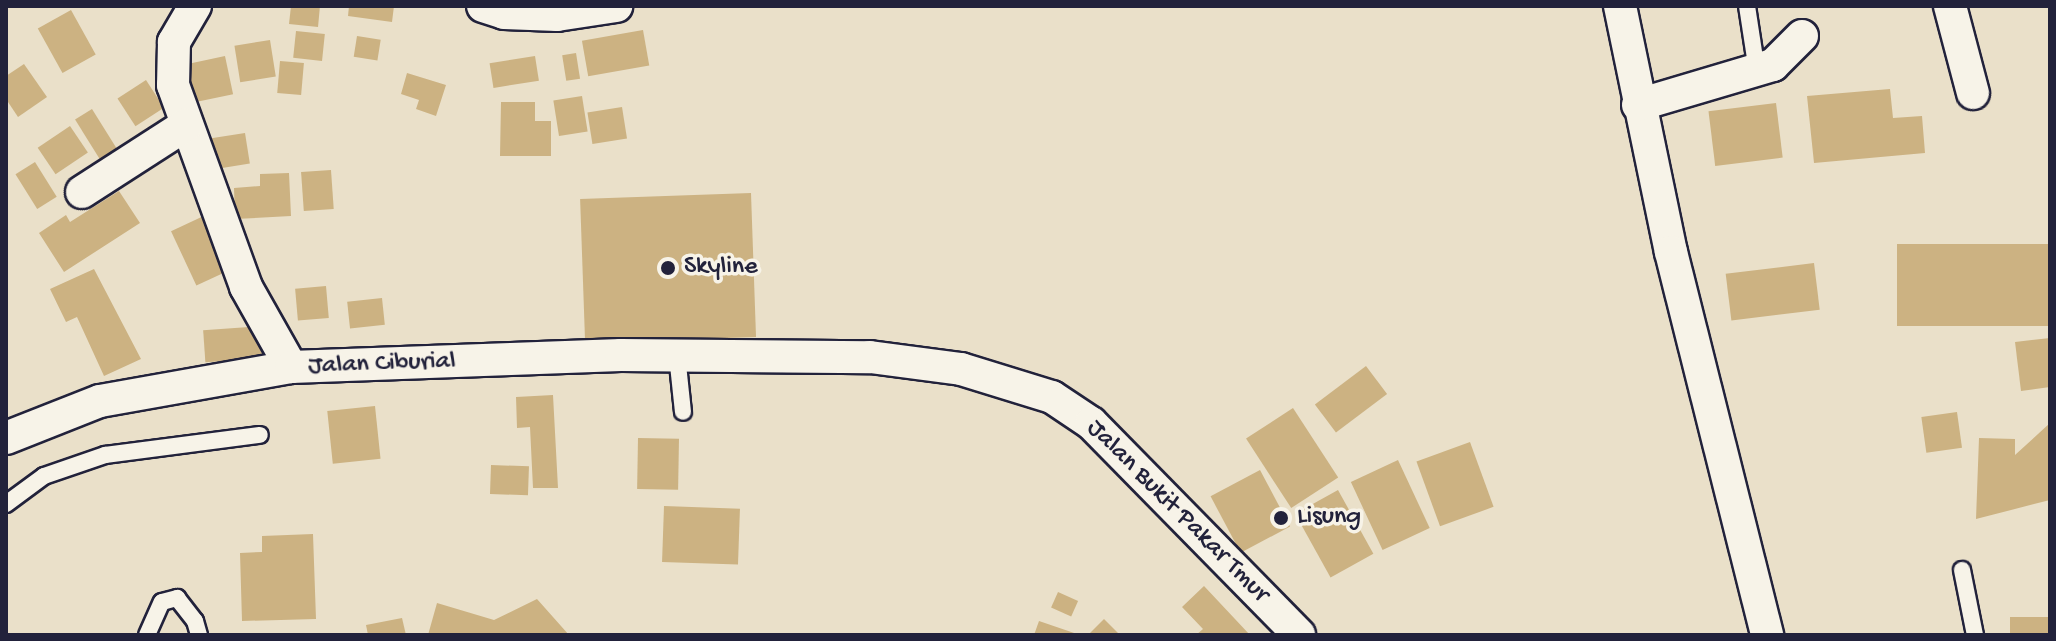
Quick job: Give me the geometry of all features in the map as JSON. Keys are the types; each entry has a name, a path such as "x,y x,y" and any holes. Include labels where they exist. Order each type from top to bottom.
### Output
{"street":[{"path":"195,6 170,58 186,125 246,287 291,367"},
{"path":"483,6 504,13 557,15 616,6"},
{"path":"1620,6 1638,105 1767,635"},
{"path":"1950,6 1973,93"},
{"path":"1638,105 1757,71 1781,59 1802,36"},
{"path":"82,192 186,125"},
{"name":"Jalan Ciburial","path":"6,438 100,401 291,367 767,355"},
{"name":"Jalan Bukit Pakar Tmur","path":"767,355 870,357 961,369 1052,397 1091,423 1132,462 1299,635"}],"lane":[{"path":"1747,6 1757,71"},
{"path":"677,355 683,412"},
{"path":"6,504 44,476 105,455 260,435"},
{"path":"1962,570 1975,635"},
{"path":"147,635 162,602 177,598 199,635"}],"building":[{"path":"291,6 320,6 318,27 289,24"},
{"path":"349,6 394,6 392,22 348,16"},
{"path":"71,10 96,55 62,73 38,28"},
{"path":"643,30 649,65 588,76 582,41"},
{"path":"296,31 325,34 322,61 293,58"},
{"path":"357,36 381,40 377,60 354,57"},
{"path":"270,40 276,77 240,82 234,46"},
{"path":"576,53 580,79 566,81 562,55"},
{"path":"225,56 233,94 191,103 183,65"},
{"path":"535,56 539,81 493,88 490,63"},
{"path":"280,61 304,63 301,95 277,93"},
{"path":"24,64 47,97 18,117 6,99 6,76"},
{"path":"407,73 446,85 436,116 416,109 419,100 401,94"},
{"path":"146,80 164,108 135,126 117,99"},
{"path":"1890,89 1893,118 1922,116 1925,153 1814,163 1807,96"},
{"path":"582,96 588,132 559,136 553,101"},
{"path":"501,102 535,102 535,121 551,121 551,156 500,156"},
{"path":"1776,103 1783,158 1715,166 1709,111"},
{"path":"622,107 627,139 592,144 587,112"},
{"path":"92,109 119,152 102,163 75,120"},
{"path":"70,126 88,153 56,174 38,148"},
{"path":"245,133 250,164 211,170 206,139"},
{"path":"35,162 57,197 37,209 15,174"},
{"path":"331,170 334,209 304,211 301,172"},
{"path":"289,173 291,216 235,219 234,188 260,186 260,174"},
{"path":"119,191 140,223 64,272 39,233 66,215 70,222"},
{"name":"Skyline","path":"751,193 756,337 585,343 580,199"},
{"path":"210,213 235,267 196,286 171,231"},
{"path":"1897,244 2050,244 2050,326 1897,326"},
{"path":"1814,263 1820,310 1731,320 1726,274"},
{"path":"94,269 141,359 104,376 77,317 66,322 50,289"},
{"path":"326,286 329,318 298,321 295,289"},
{"path":"382,298 385,325 350,329 347,302"},
{"path":"264,326 266,358 205,362 203,330"},
{"path":"2050,338 2050,387 2021,391 2015,342"},
{"path":"1366,366 1387,394 1336,432 1315,405"},
{"path":"553,395 558,488 533,488 530,427 517,428 516,397"},
{"path":"375,406 381,459 333,464 327,411"},
{"path":"1293,408 1338,478 1291,508 1246,438"},
{"path":"1957,412 1962,448 1926,453 1921,417"},
{"path":"2050,423 2050,500 1976,519 1979,438 2015,439 2015,455"},
{"path":"638,438 679,439 678,490 637,489"},
{"path":"1470,442 1494,507 1440,526 1416,461"},
{"path":"1398,460 1430,528 1383,550 1351,482"},
{"path":"491,465 529,466 528,495 490,494"},
{"path":"1260,470 1290,527 1241,553 1211,496"},
{"path":"1338,490 1373,554 1331,578 1295,514"},
{"path":"664,506 740,509 738,565 662,562"},
{"path":"313,534 316,619 242,621 240,553 262,552 262,536"},
{"path":"1204,586 1250,635 1196,635 1203,629 1182,607"},
{"path":"1058,592 1078,601 1071,616 1051,608"},
{"path":"537,599 569,635 428,635 437,603 494,620"},
{"path":"2010,617 2050,617 2050,635 2010,635"},
{"path":"402,618 406,635 368,635 366,625"},
{"path":"1104,619 1120,635 1088,635"},
{"path":"1039,621 1080,635 1034,635"}],"place":[{"name":"Skyline","path":"668,268"},
{"name":"Lisung","path":"1281,518"}]}
